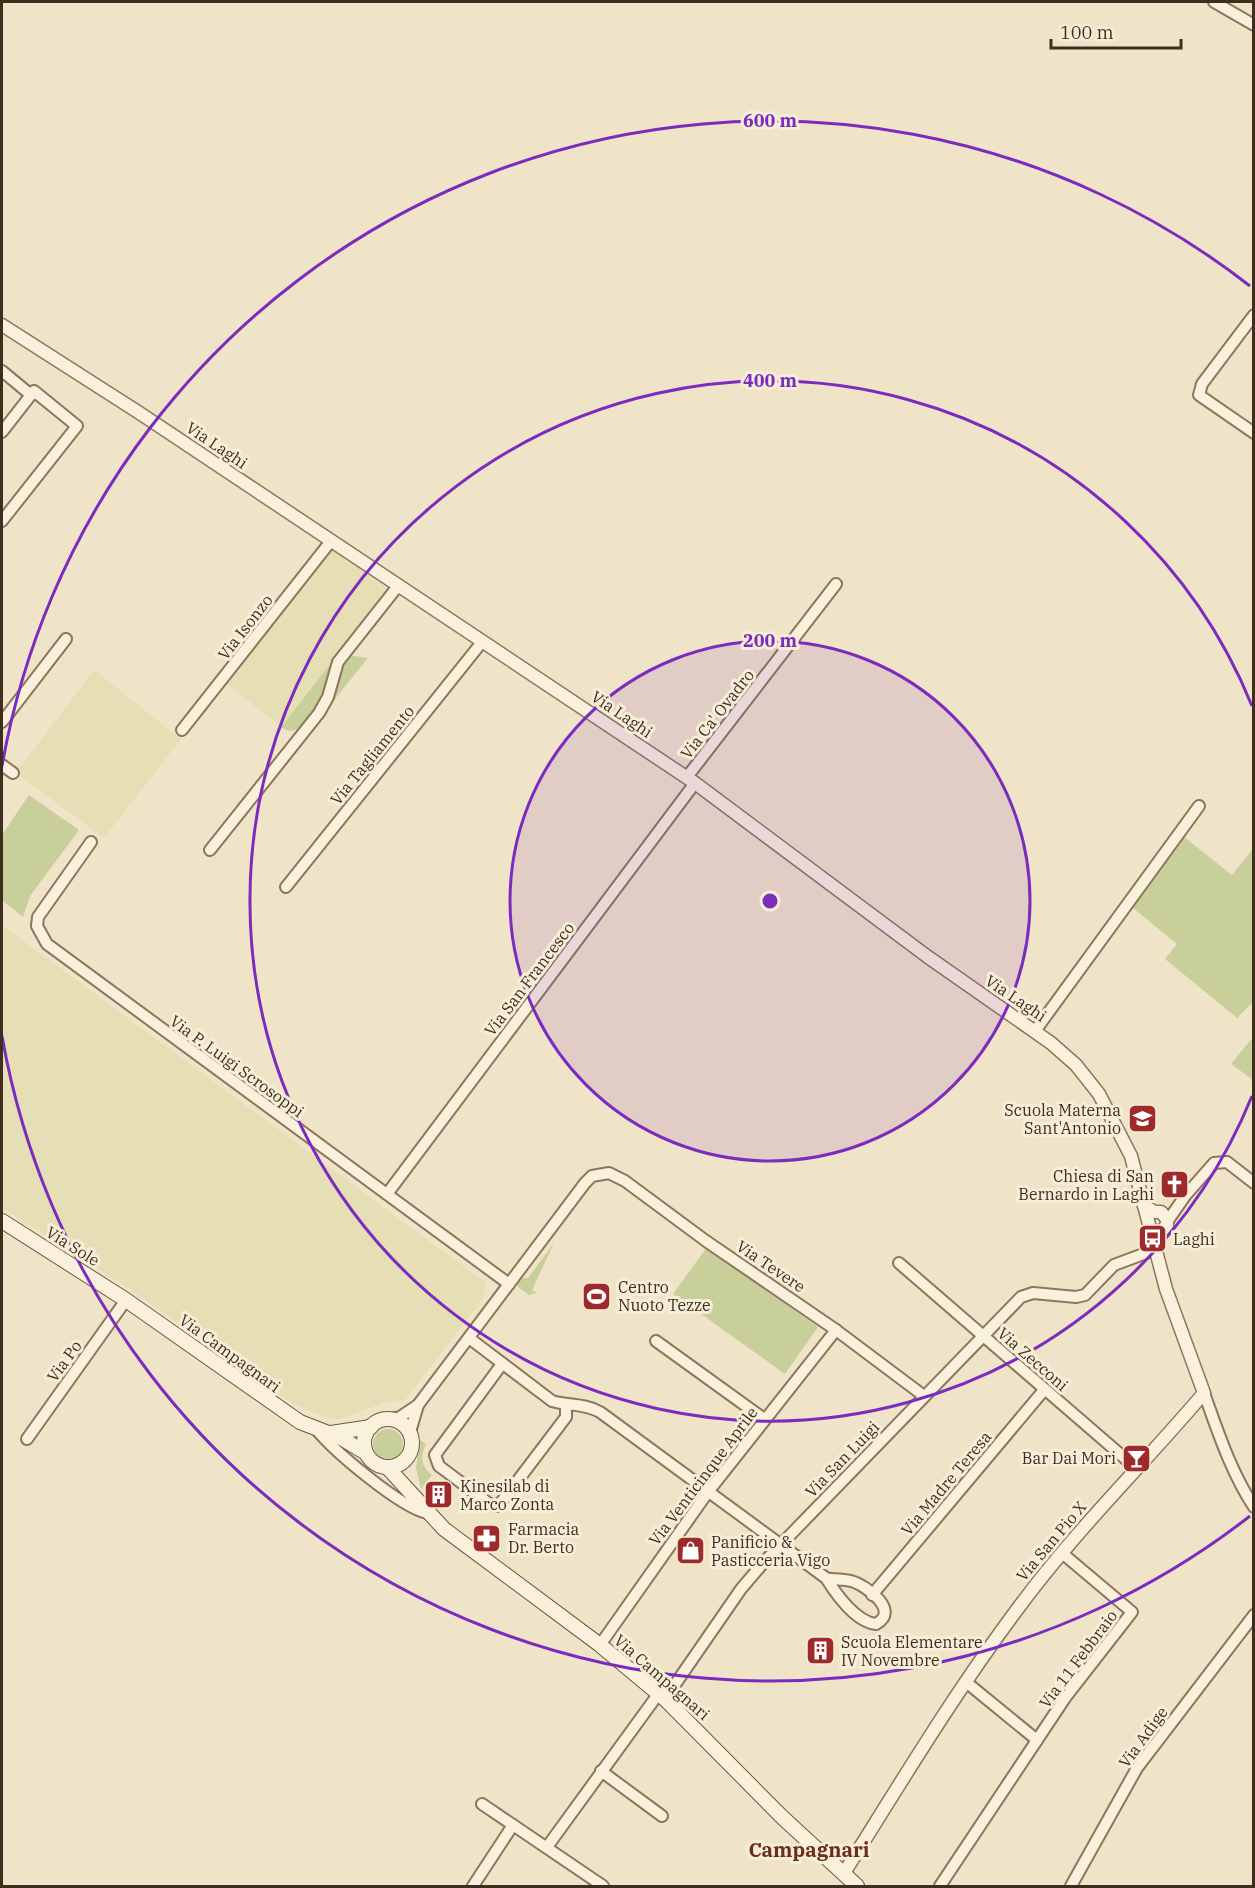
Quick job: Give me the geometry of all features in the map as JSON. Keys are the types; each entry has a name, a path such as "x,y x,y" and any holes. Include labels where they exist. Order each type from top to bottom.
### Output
{"main road":[{"name":"Via Sole","path":"2,1221 126,1300"},
{"name":"Via Campagnari","path":"126,1300 287,1414 366,1453"},
{"path":"323,1431 371,1427 384,1419 392,1419 405,1426 410,1432 412,1448 400,1465 387,1467 375,1463 366,1453 364,1439 371,1427"},
{"name":"Via Campagnari","path":"409,1455 409,1480 416,1497"},
{"name":"Via Campagnari","path":"387,1467 444,1529 600,1645 662,1696 782,1817 857,1887"}],"street":[{"path":"1214,2 1254,25"},
{"path":"1254,315 1202,384 1199,395 1254,433"},
{"name":"Via Laghi","path":"2,326 138,412 691,780 937,964 1035,1031 1076,1065 1099,1094 1133,1162 1156,1218"},
{"path":"2,371 31,395"},
{"path":"2,432 34,391 77,426 2,521"},
{"name":"Via Isonzo","path":"182,730 331,541"},
{"name":"Via Ca' Ovadro","path":"691,780 836,584"},
{"path":"210,850 319,713 328,697 338,662 398,585"},
{"path":"2,722 66,639"},
{"name":"Via Tagliamento","path":"286,887 482,642"},
{"path":"2,765 13,773"},
{"name":"Via San Francesco","path":"387,1194 691,780"},
{"path":"1035,1031 1199,806"},
{"name":"Via P. Luigi Scrosoppi","path":"91,842 38,916 37,926 47,944 509,1284"},
{"path":"1254,1183 1227,1162 1214,1163 1185,1196 1177,1211 1156,1218 1154,1245 1174,1314 1226,1454 1254,1507"},
{"name":"Via Tevere","path":"509,1284 585,1183 596,1174 609,1173 625,1181 836,1330 924,1396"},
{"name":"Via Zecconi","path":"1136,1468 982,1335 1021,1297 1034,1293 1076,1297 1085,1295 1114,1265 1154,1245"},
{"path":"899,1263 982,1335"},
{"path":"392,1419 400,1417 418,1405 509,1284"},
{"name":"Via Po","path":"27,1439 126,1300"},
{"name":"Via Venticinque Aprile","path":"600,1645 708,1492 836,1330"},
{"name":"Via San Luigi","path":"547,1847 601,1771 662,1696 741,1590 780,1545 982,1335"},
{"path":"469,1338 552,1401 566,1405 587,1405 600,1412 826,1578 841,1601 873,1624 883,1619 886,1611 883,1604 872,1595 853,1582 826,1578"},
{"path":"656,1341 764,1419"},
{"path":"502,1364 435,1455 440,1466 491,1505 497,1506 503,1500 566,1417 566,1405"},
{"name":"Via Madre Teresa","path":"872,1595 1044,1390"},
{"name":"Via San Pio X","path":"840,1870 854,1857 966,1682 1019,1607 1062,1553 1204,1393"},
{"path":"410,1432 418,1405"},
{"name":"Via Campagnari","path":"323,1431 327,1442 355,1465 409,1506 428,1513"},
{"name":"Via 11 Febbraio","path":"940,1887 1065,1698 1132,1612 1062,1553"},
{"name":"Via Adige","path":"1071,1887 1137,1768 1254,1615"},
{"path":"966,1682 1037,1740"},
{"path":"601,1771 662,1816"},
{"path":"482,1804 602,1886"},
{"path":"472,1887 513,1825"}],"shaded area":[{"path":"333,550 388,589 281,727 226,683 329,551"},
{"path":"94,670 181,739 104,838 16,773"},
{"path":"2,925 486,1283 483,1299 405,1400 386,1402 340,1419 325,1417 293,1404 130,1289 2,1208"}],"green space":[{"path":"347,655 368,658 326,710 339,667"},
{"path":"331,663 325,692 312,716 295,730 281,727"},
{"path":"29,795 79,830 30,896 23,917 2,900 2,835"},
{"path":"1184,837 1232,875 1253,849 1253,1002 1237,1018 1165,959 1177,944 1133,908"},
{"path":"1253,1037 1253,1080 1231,1064"},
{"path":"554,1243 532,1290 537,1293 529,1295 518,1287 517,1282 519,1278 528,1278"},
{"path":"707,1247 818,1327 785,1374 673,1294"},
{"path":"388,1429 399,1433 403,1444 399,1455 388,1459 377,1455 373,1444 377,1433"},
{"path":"420,1440 426,1444 422,1457 424,1465 432,1475 421,1489 416,1468"}],"place":[{"name":"Scuola Materna Sant'Antonio","path":"1142,1119"},
{"name":"Chiesa di San Bernardo in Laghi","path":"1175,1185"},
{"name":"Laghi","path":"1152,1239"},
{"name":"Centro Nuoto Tezze","path":"597,1296"},
{"name":"Bar Dai Mori","path":"1137,1458"},
{"name":"Kinesilab di Marco Zonta","path":"439,1495"},
{"name":"Farmacia Dr. Berto","path":"487,1538"},
{"name":"Panificio & Pasticceria Vigo","path":"690,1551"},
{"name":"Scuola Elementare IV Novembre","path":"820,1651"}],"district":[{"name":"Campagnari","path":"809,1850"}]}
